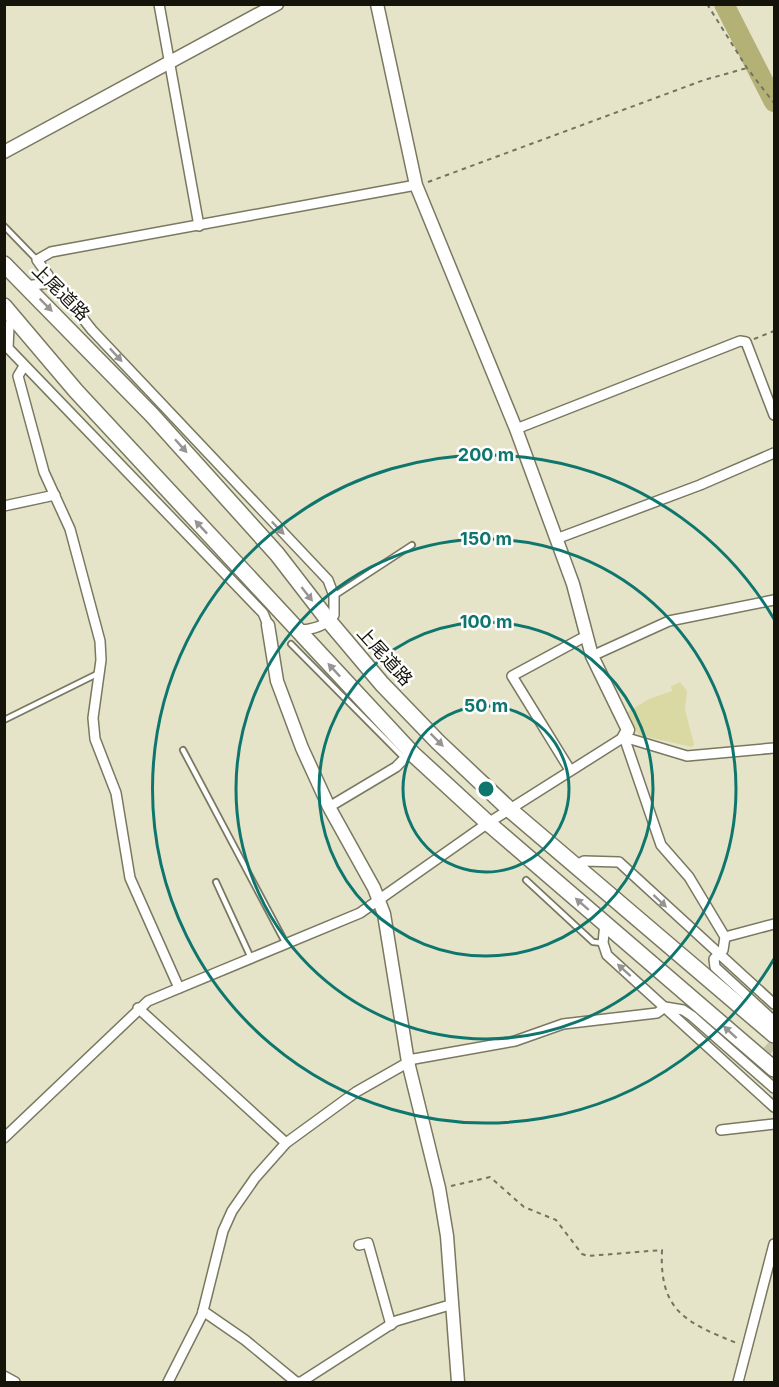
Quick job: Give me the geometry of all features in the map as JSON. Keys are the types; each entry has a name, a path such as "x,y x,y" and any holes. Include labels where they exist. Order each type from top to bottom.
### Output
{"highway":[{"name":"上尾道路","path":"4,264 102,361 204,471 277,554 329,622 382,684 438,742 509,809 774,1035"},
{"path":"9,312 294,637 410,755 774,1069"}],"street":[{"path":"159,4 199,226"},
{"path":"4,152 278,4"},
{"path":"5,1136 148,1001 360,914 488,823 624,737 628,730 592,656 573,584 516,429 416,185 377,4"},
{"path":"48,283 48,275 37,260 51,252 416,185"},
{"path":"26,286 48,283 62,292 92,330 328,580 334,596 334,615 329,622 294,637"},
{"path":"9,312 6,342 8,348 263,613 268,625 277,681 302,748 329,807 381,901 408,1062 439,1188 453,1304 458,1383"},
{"path":"516,429 740,341 746,342 774,415"},
{"path":"24,366 18,376 44,472 70,529 100,641 99,673 93,718 95,739 116,793 130,878 179,988"},
{"path":"556,539 700,485 774,453"},
{"path":"4,506 55,495"},
{"path":"592,656 669,621 774,600"},
{"path":"570,770 512,676 586,636"},
{"path":"624,737 687,756 774,748"},
{"path":"624,737 661,845 689,877 725,937 723,950 714,959 715,967 774,1021"},
{"path":"329,807 396,767 410,755"},
{"path":"577,865 584,861 619,862 774,1004"},
{"path":"605,923 603,943 607,955 774,1107"},
{"path":"725,937 774,924"},
{"path":"138,1008 286,1143"},
{"path":"168,1383 203,1311 223,1231 232,1211 255,1178 286,1143 356,1092 408,1062 515,1041 563,1024 657,1013 665,1008 683,1010 692,1016 754,1065 774,1088"},
{"path":"721,1130 774,1125"},
{"path":"359,1245 368,1243 391,1325"},
{"path":"738,1383 774,1244"},
{"path":"203,1311 245,1340 296,1382 301,1382 391,1325 453,1304"},
{"path":"4,1376 15,1383"}],"lane":[{"path":"4,226 37,260"},
{"path":"334,596 412,545"},
{"path":"4,720 99,673"},
{"path":"183,750 286,944"},
{"path":"526,880 593,942 603,943"},
{"path":"216,882 251,958"}],"path":[{"path":"707,4 747,68 774,103"},
{"path":"416,185 433,181 704,80 747,68"},
{"path":"746,342 774,331"},
{"path":"439,1188 490,1177 524,1207 556,1220 582,1254 588,1256 662,1250 663,1290 681,1315 710,1332 747,1347"}],"green space":[{"path":"680,682 687,691 685,710 694,744 692,747 639,735 626,713 649,699 672,691 671,686"}],"waterway":[{"path":"724,4 774,102"}],"tunnel":[{"path":"758,1061 774,1043"}]}
